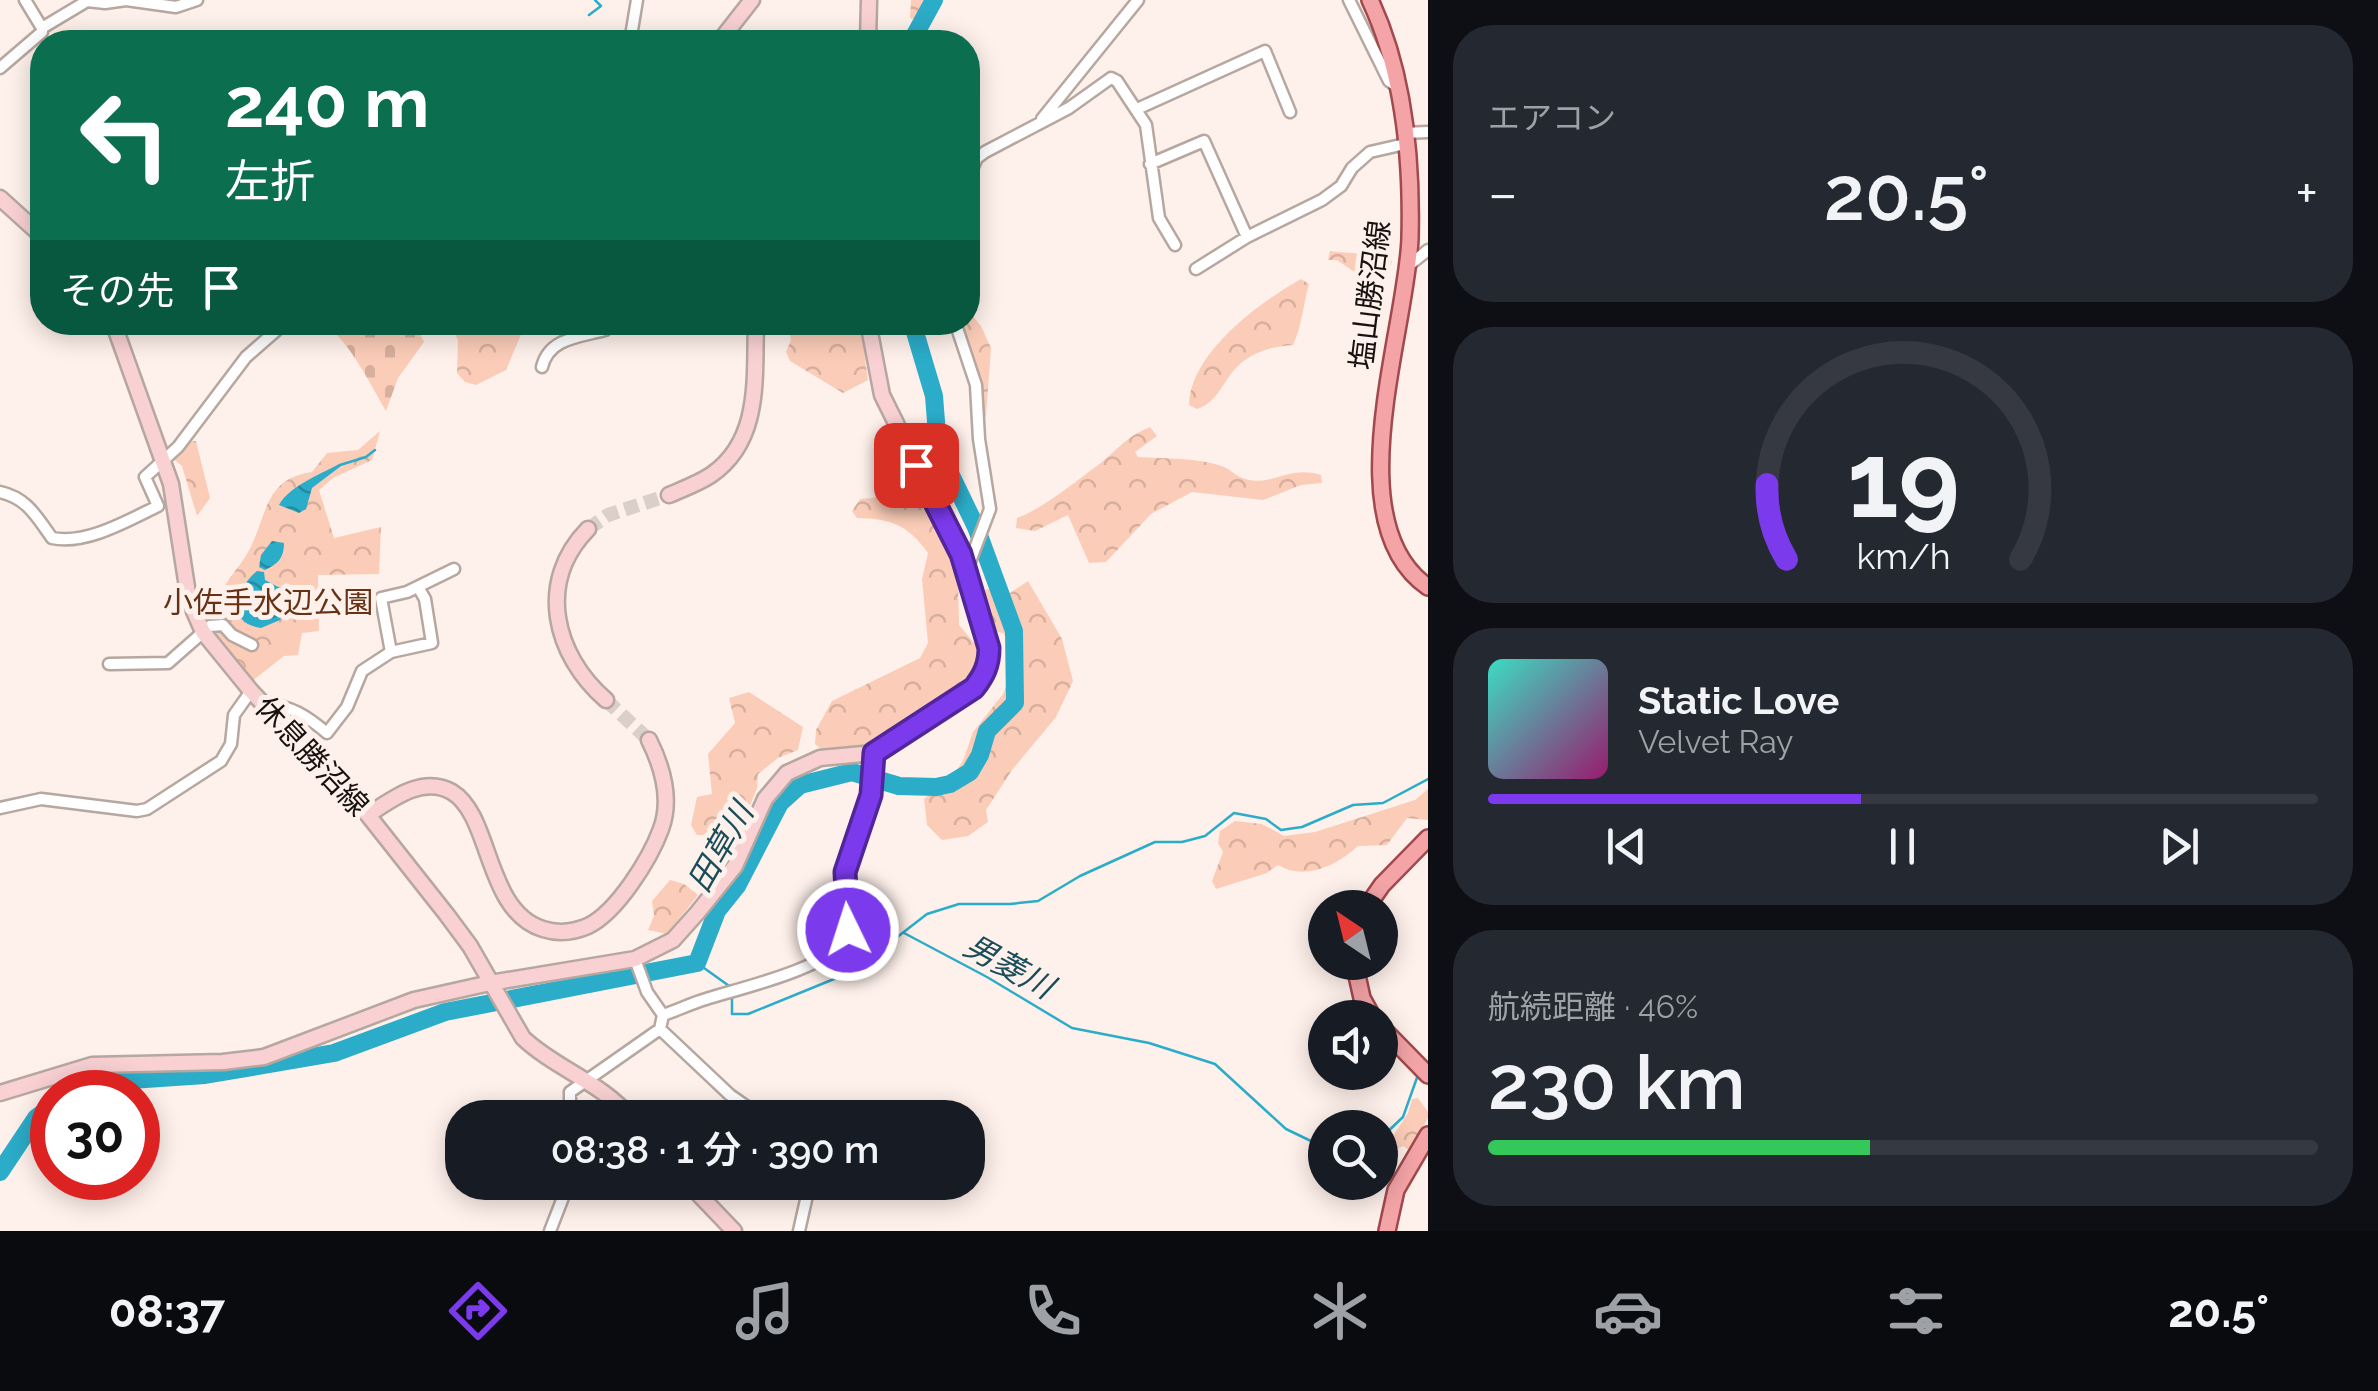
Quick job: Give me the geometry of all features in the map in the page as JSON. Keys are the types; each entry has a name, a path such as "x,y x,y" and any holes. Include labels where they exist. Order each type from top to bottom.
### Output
{"main road":[{"name":"塩山勝沼線","path":"1370,0 1390,53 1397,86 1405,138 1410,236 1382,418 1388,532 1406,566 1428,587"},
{"path":"1379,890 1428,838"},
{"path":"1398,1045 1423,1071"},
{"path":"1386,1231 1396,1190 1428,1135"}],"street":[{"path":"26,0 42,30"},
{"path":"49,30 87,1 126,0 176,7 197,0"},
{"path":"632,30 637,0"},
{"path":"728,30 752,0"},
{"path":"868,30 869,0"},
{"path":"1038,124 1138,0"},
{"path":"1349,0 1389,81 1397,86"},
{"path":"0,68 30,45"},
{"path":"1137,108 1266,51 1290,112"},
{"path":"980,157 1069,108 1112,78 1146,125 1159,218 1175,245"},
{"path":"1196,269 1247,237 1322,200 1341,186 1352,168 1370,152 1428,132"},
{"path":"1150,164 1204,141 1247,237"},
{"path":"0,198 30,225"},
{"path":"1408,266 1428,250"},
{"name":"休息勝沼線","path":"118,335 171,484 189,600 204,632 251,691 368,815 448,915 504,1010 534,1048 590,1080 616,1100"},
{"path":"0,492 17,496 27,504 52,538 68,541 124,523 158,506 145,477 200,420 246,357 271,335"},
{"path":"542,367 545,353 556,343 586,335"},
{"path":"668,495 708,478 731,457 742,440 753,408 756,335"},
{"path":"0,1093 92,1065 223,1062 264,1056 414,1000 634,959 673,940 698,912 734,866 765,799 787,773 820,758 874,753 974,688 982,678 989,648 953,534 882,395 870,335"},
{"path":"959,335 976,385 979,439 990,509 966,572"},
{"path":"588,529 571,550 560,580 558,623 566,654 606,700"},
{"path":"391,652 381,598 454,569"},
{"path":"264,705 277,704 308,716 327,733 346,707 362,671 391,652 432,643 425,599 418,586"},
{"path":"110,664 168,664 210,626 223,626 252,645"},
{"path":"0,808 41,798 147,810 222,761 231,744 234,716 251,691"},
{"path":"368,815 422,786 450,791 466,808 513,909 533,926 548,931 573,931 607,913 655,846 664,821 666,792 658,757 649,740"},
{"path":"664,1015 700,1000 777,979 835,950 843,942 848,935 844,880 848,856 871,795 874,753"},
{"path":"634,959 647,992 664,1015"},
{"path":"570,1100 570,1092 660,1030 664,1015"},
{"path":"660,1030 737,1100"},
{"path":"550,1231 562,1200"},
{"path":"704,1200 734,1231"},
{"path":"799,1231 806,1200"}],"green space":[{"path":"911,0 942,0 928,23 910,18"},
{"path":"1330,251 1392,261 1390,268 1374,276 1373,269 1356,273 1337,260 1328,260"},
{"path":"1301,279 1309,284 1293,345 1252,356 1234,370 1211,401 1197,409 1189,405 1192,386 1214,348 1248,315"},
{"path":"980,325 991,348 986,417 982,415 962,335 980,335"},
{"path":"337,335 421,335 424,342 398,378 386,411 366,375"},
{"path":"455,335 521,335 506,370 476,385 465,382 457,373"},
{"path":"790,335 862,335 868,380 843,393 790,361 786,352"},
{"path":"1150,427 1157,436 1135,452 1138,457 1203,462 1255,481 1310,473 1321,475 1322,483 1301,485 1263,500 1192,492 1151,514 1106,562 1089,563 1068,515 1035,531 1016,528 1017,518 1058,494 1128,439"},
{"name":"小佐手水辺公園","path":"380,431 372,460 333,478 319,490 334,538 381,527 379,574 318,575 319,631 302,633 298,655 284,656 252,681 206,622 212,611 208,592 220,595 247,554 269,502 284,483 312,472 327,453 358,450"},
{"path":"187,441 196,441 210,498 197,516 182,466 172,458"},
{"path":"910,486 925,497 944,535 958,576 959,625 981,651 975,672 967,682 866,747 821,749 815,744 816,730 832,701 920,658 928,643 922,579 928,553 913,535 897,525 857,518 852,511 860,499"},
{"path":"1028,581 1062,639 1073,681 1056,717 1012,770 986,810 988,822 968,836 942,840 927,825 924,799 952,777 963,761 973,732 1003,694 1019,658 1003,633 992,631 979,595 987,589 1007,595"},
{"path":"749,692 803,727 798,750 778,758 758,774 757,788 738,836 697,835 691,825 697,797 712,794 708,754 735,723 729,698"},
{"path":"1428,789 1428,820 1407,818 1387,845 1358,846 1320,869 1299,872 1278,865 1267,873 1216,889 1212,881 1223,852 1218,843 1220,831 1235,821 1262,824 1284,836 1315,832 1415,800"},
{"path":"670,880 684,884 698,895 667,934 648,930 654,916 652,901"},
{"path":"1418,1098 1428,1118 1410,1151 1403,1146 1398,1149 1398,1128 1412,1099"}],"water":[{"path":"339,464 312,488 306,509 299,513 279,505 297,487"},
{"path":"272,541 284,543 283,553 277,563 265,570 259,567 261,555"},
{"path":"257,571 264,572 265,580 284,590 288,598 280,620 261,628 249,625 238,612 244,586"}],"waterway":[{"path":"589,15 601,6 595,0"},
{"name":"田草川","path":"918,30 934,0"},
{"name":"田草川","path":"160,1078 205,1075 334,1053 445,1012 697,963 717,911 737,886 780,803 800,785 852,772 899,786 936,787 970,772 987,731 1015,703 1014,631 976,527 946,465 937,434 934,396 916,335"},
{"path":"340,465 375,450"},
{"path":"732,996 732,1014 748,1014 834,979 874,955 927,914 959,904 1038,901 1080,876 1155,842 1182,842 1205,836 1234,813 1266,819 1281,830 1302,827 1353,805 1383,803 1428,779"},
{"name":"男菱川","path":"904,933 1072,1028 1149,1043 1215,1064 1286,1129 1308,1140"},
{"name":"男菱川","path":"697,963 732,988"},
{"name":"男菱川","path":"1398,1122 1419,1072"},
{"name":"田草川","path":"0,1172 30,1127"}],"tunnel":[{"path":"588,529 608,515 669,495"},
{"path":"606,700 649,740"}],"route":[{"path":"848,930 845,872 871,795 874,753 974,688 989,658 961,554 916,465"}]}
